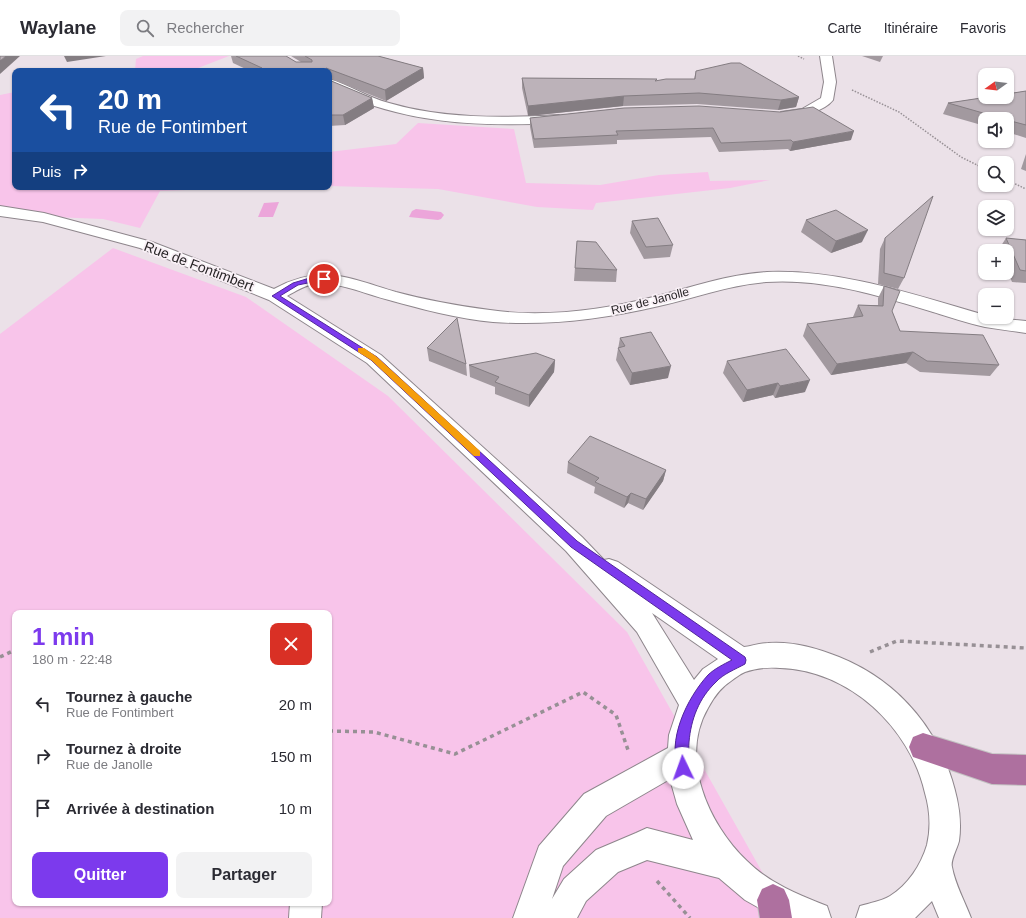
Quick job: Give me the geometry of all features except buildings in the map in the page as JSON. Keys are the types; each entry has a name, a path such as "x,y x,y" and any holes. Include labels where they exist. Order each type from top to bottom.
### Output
{"highway":[{"path":"923,747 992,769 1026,770"}],"street":[{"path":"769,115 785,115 804,112 827,100 830,82 826,56"},
{"path":"332,85 353,96 406,112 480,122 571,119"},
{"name":"Rue de Fontimbert","path":"0,211 44,218 146,245 275,296 374,359 574,544 646,624 692,704"},
{"name":"Rue de Janolle","path":"275,296 302,282 313,279 334,280 355,283 392,296 444,308 492,316 550,318 612,311 659,301 720,283 766,277 807,277 881,291 984,321 1026,327"},
{"name":"Rue de Fontimbert","path":"574,544 741,660"},
{"path":"815,918 774,909 728,864 703,829 687,792 682,756 684,728 692,704 713,677 741,660 770,654 801,656 834,666 868,686 899,713 923,747 940,787 945,829 936,868 918,894 892,912 872,918"},
{"path":"529,918 550,857 595,805 682,756"},
{"path":"559,918 575,890 607,861 648,844 728,864"},
{"path":"936,868 955,918"},
{"path":"305,918 306,906"}],"path":[{"path":"830,82 883,103 899,112 961,157 978,166"},
{"path":"1014,183 1026,189"},
{"path":"834,666 897,641 1026,648"},
{"path":"0,657 12,651"},
{"path":"332,731 374,732 455,754 583,692 616,715 639,781"},
{"path":"648,844 653,875 690,918"}],"shaded area":[{"path":"143,56 229,56 198,68 135,68 136,59"},
{"path":"12,93 12,190 185,190 160,191 140,228 103,219 0,215 0,95"},
{"path":"418,123 514,129 526,183 600,185 659,175 708,172 710,181 770,180 730,188 596,203 593,210 537,207 438,189 332,186 332,152 396,144"},
{"path":"279,202 273,217 258,217 264,203"},
{"path":"416,209 441,212 444,215 438,220 409,217 412,211"},
{"path":"113,248 246,297 388,396 627,632 788,918 0,918 0,334"}],"slow traffic":[{"path":"361,350 374,359 477,454"}],"route":[{"path":"324,279 313,279 296,284 275,296 374,359 574,544 623,580 741,660 713,677 692,704 684,728 682,756 683,768"}]}
